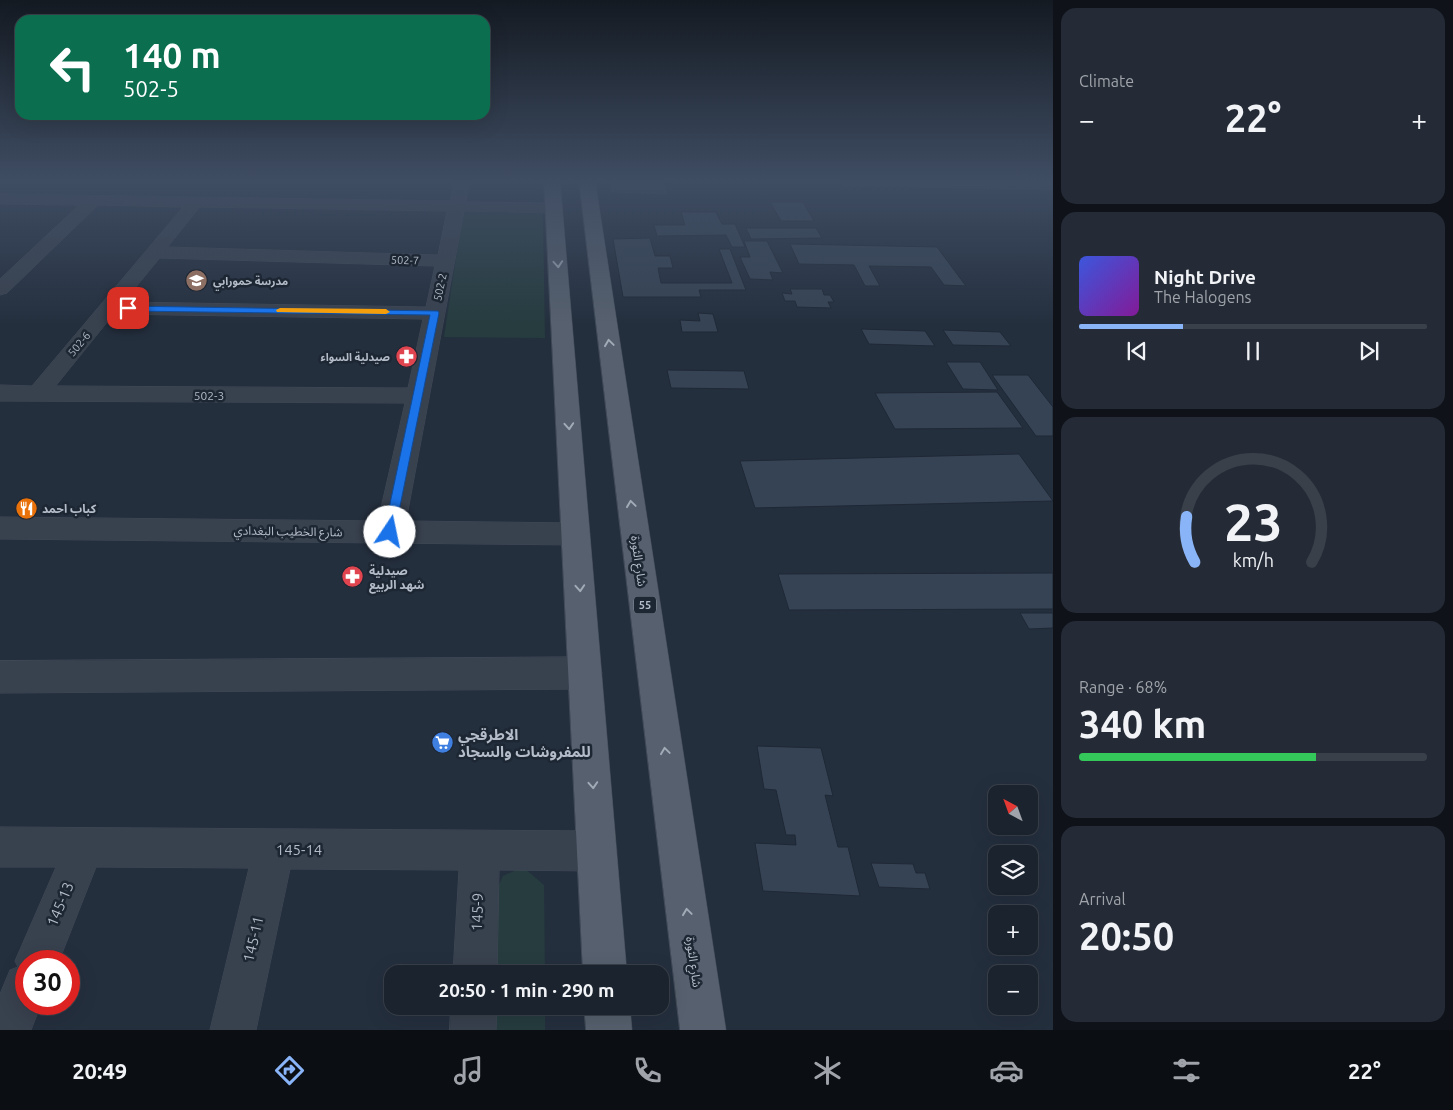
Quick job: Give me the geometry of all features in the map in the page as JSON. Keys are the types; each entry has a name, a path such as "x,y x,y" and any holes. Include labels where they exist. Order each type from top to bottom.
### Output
{"main road":[{"path":"555,228 604,965"},
{"name":"شارع الثورة","path":"594,228 703,1030"}],"street":[{"path":"0,289 64,228"},
{"name":"502-6","path":"38,393 175,228"},
{"name":"502-2","path":"390,532 453,228"},
{"name":"502-7","path":"155,252 446,261"},
{"path":"109,308 435,313"},
{"name":"502-3","path":"0,393 418,396"},
{"name":"شارع الخطيب البغدادي","path":"0,528 576,534"},
{"path":"0,677 586,673"},
{"name":"145-14","path":"0,847 597,850"},
{"name":"145-13","path":"41,950 84,848"},
{"name":"145-11","path":"233,1030 274,849"},
{"name":"145-9","path":"475,965 480,850"},
{"path":"8,1030 15,1013"},
{"path":"473,1030 474,1015"}],"green space":[{"path":"461,228 543,228 545,338 444,337"},
{"path":"523,867 544,885 545,965 494,965 497,889 503,876"},
{"path":"493,1015 545,1015 545,1030 493,1030"}],"building":[{"path":"655,228 737,228 745,247 732,247 726,235 657,236"},
{"path":"746,228 816,228 822,238 751,239"},
{"path":"650,238 655,256 670,256 673,268 658,268 661,283 732,283 719,249 730,249 746,290 699,290 701,297 623,297 613,239"},
{"path":"744,241 767,241 783,273 770,272 773,280 750,279 740,257 750,257"},
{"path":"790,244 937,247 966,286 944,285 931,267 869,266 880,286 865,286 854,265 799,264"},
{"path":"790,289 822,289 824,295 830,295 834,302 828,302 831,308 797,307 795,301 785,301 782,293 792,294"},
{"path":"698,313 713,314 718,332 682,332 680,320 700,321"},
{"path":"861,329 925,331 935,346 869,344"},
{"path":"943,330 1000,332 1011,346 953,345"},
{"path":"946,362 980,362 998,390 963,389"},
{"path":"667,370 744,371 749,389 671,388"},
{"path":"992,375 1028,375 1053,407 1053,436 1036,436"},
{"path":"997,392 1023,428 895,429 875,393"},
{"path":"1019,454 1053,501 755,508 740,461"},
{"path":"1053,573 1053,609 789,610 778,574"},
{"path":"1020,613 1053,613 1053,628 1029,629"},
{"path":"757,746 821,748 833,796 825,795 838,847 848,847 860,896 763,891 755,843 796,845 795,835 786,835 776,790 764,789"},
{"path":"871,863 913,864 916,873 925,873 930,889 879,887"}],"slow traffic":[{"path":"280,310 386,312"}],"place":[{"name":"مدرسة حمورابي","path":"197,281"},
{"name":"صيدلية السواء","path":"406,357"},
{"name":"كباب احمد","path":"26,508"},
{"name":"صيدلية شهد الربيع","path":"353,577"},
{"name":"الاطرقجي للمفروشات والسجاد","path":"442,743"}],"route":[{"path":"128,308 435,313 390,532"}]}
